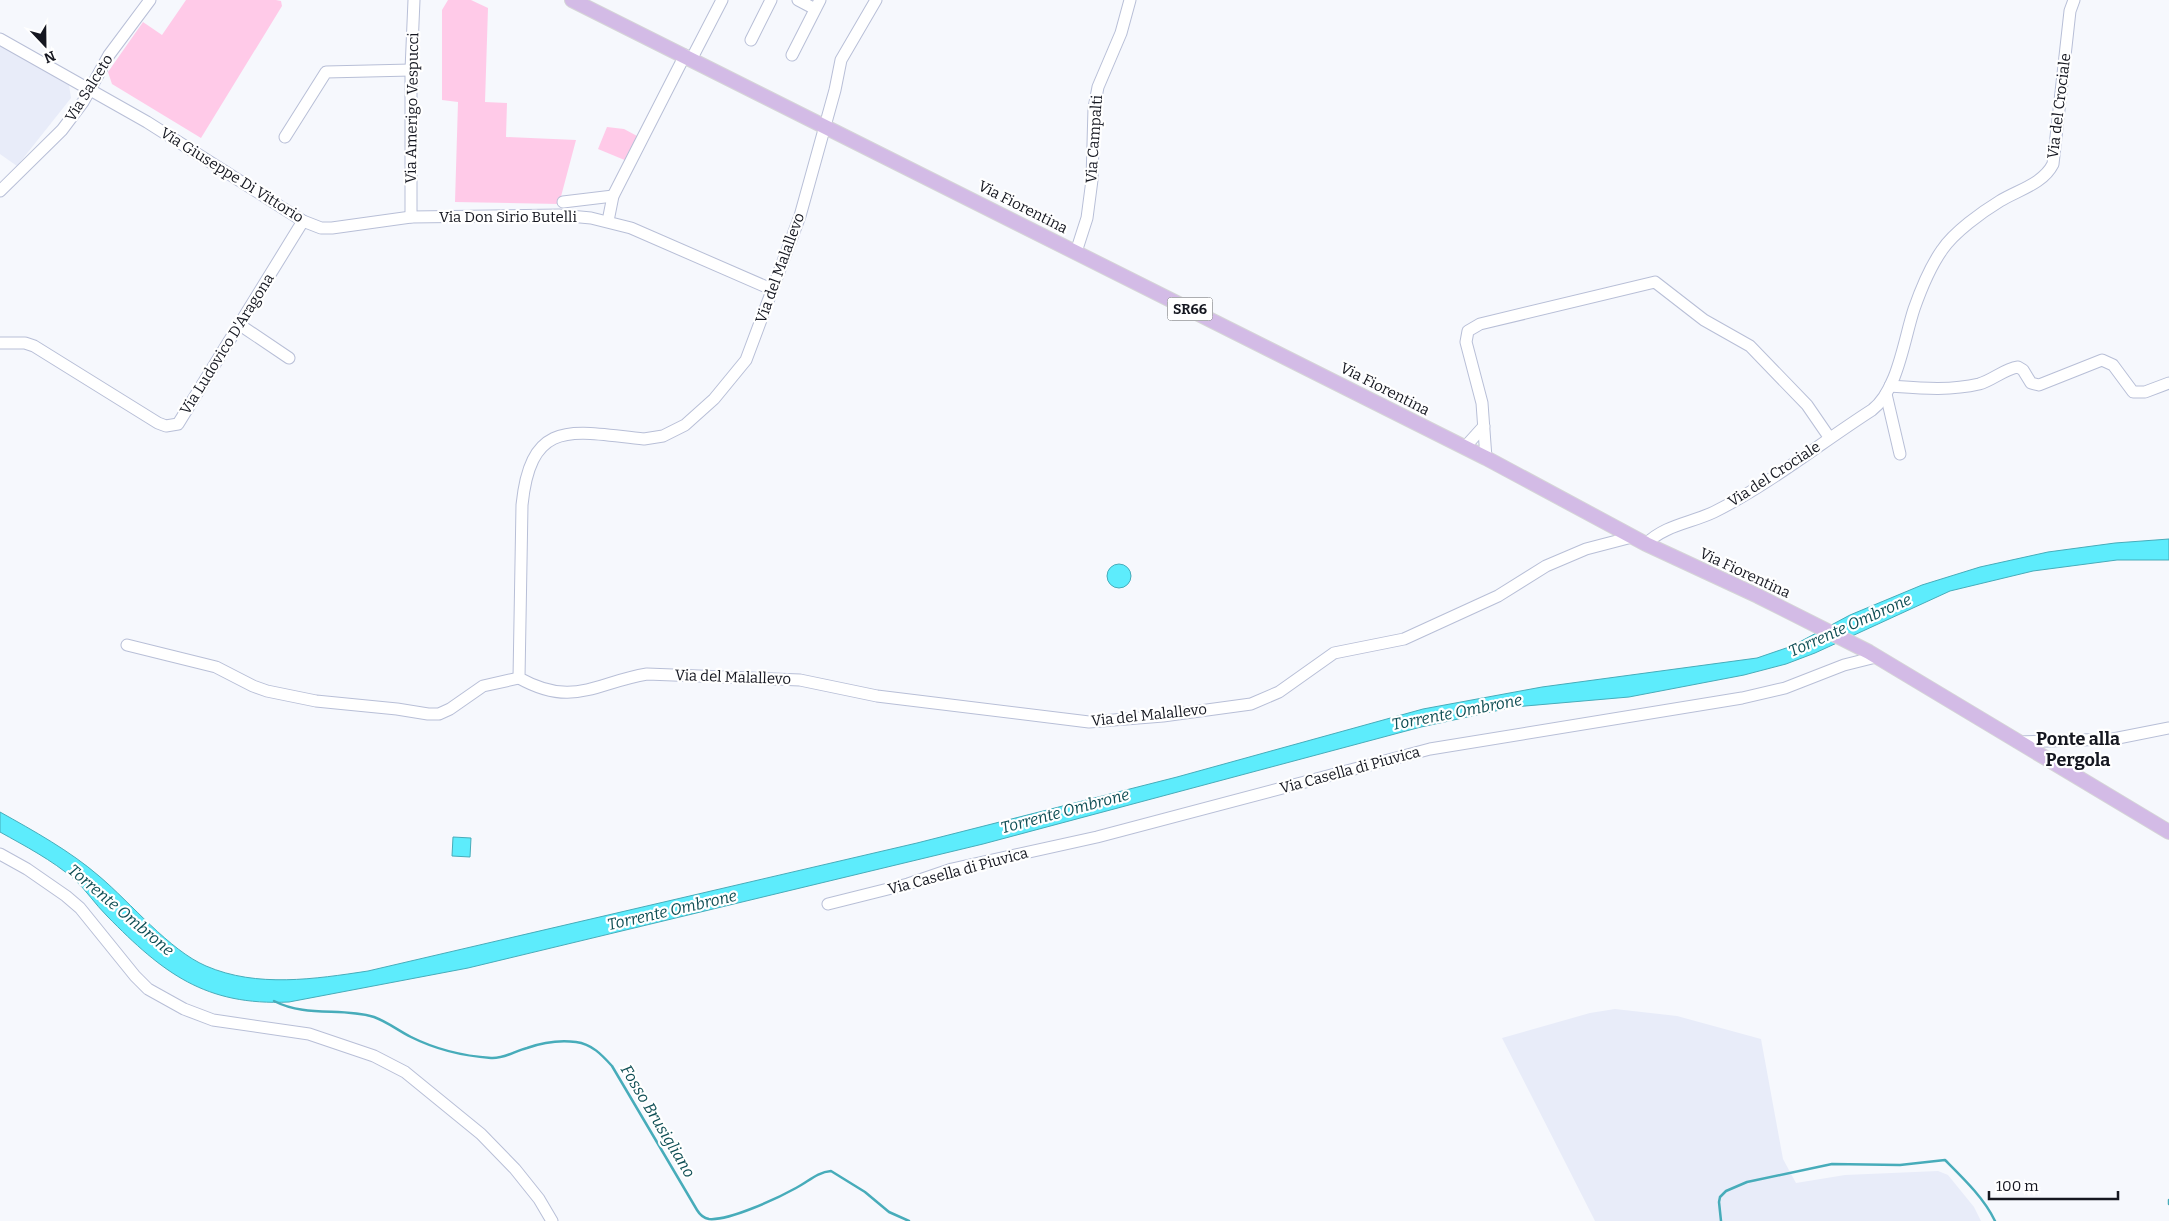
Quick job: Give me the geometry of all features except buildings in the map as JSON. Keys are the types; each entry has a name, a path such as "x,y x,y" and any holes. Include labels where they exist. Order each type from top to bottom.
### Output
{"main road":[{"name":"Via Fiorentina","path":"572,0 1465,447 1632,537 1806,620 1873,655 2169,832"}],"street":[{"name":"Via Salceto","path":"0,191 62,130 90,89 109,55 150,0"},
{"name":"Via Amerigo Vespucci","path":"411,217 411,70 414,0"},
{"path":"608,221 613,196 688,57 722,0"},
{"path":"751,40 771,0"},
{"path":"792,55 818,4 798,0"},
{"name":"Via del Malallevo","path":"876,0 841,60 835,90 800,216 771,289 746,360 714,399 685,425 655,439 584,432 562,434 547,441 531,460 526,476 522,505 519,678 535,687 562,694 580,693 626,677 646,674 800,680 887,697 1088,722 1163,716 1262,701 1279,692 1334,654 1404,639 1498,596 1546,566 1586,549 1632,537"},
{"name":"Via Campalti","path":"1076,252 1086,218 1092,180 1094,108 1098,87 1121,33 1130,0"},
{"name":"Via del Crociale","path":"1646,544 1655,535 1666,529 1713,512 1765,483 1829,437 1872,410 1888,390 1918,299 1938,256 1946,244 2000,201 2035,182 2049,171 2053,164 2070,11 2074,0"},
{"name":"Via Giuseppe Di Vittorio","path":"0,39 90,89 186,146 303,221 326,228 411,217"},
{"path":"285,137 326,72 411,70"},
{"path":"563,202 613,196"},
{"name":"Via Don Sirio Butelli","path":"411,217 559,215 608,221 651,236 771,289"},
{"name":"Via Ludovico D'Aragona","path":"0,343 25,343 34,346 158,423 172,426 178,424 303,221"},
{"path":"1486,458 1480,392 1465,338 1468,331 1480,324 1655,282 1704,320 1750,346 1807,405 1829,437"},
{"path":"240,325 289,358"},
{"path":"1900,454 1888,390 1967,386 1985,382 2014,368 2022,369 2031,384 2039,385 2104,360 2113,365 2133,392 2145,392 2169,383"},
{"path":"1465,447 1484,426"},
{"path":"127,645 216,667 267,691 316,701 428,714 439,714 450,709 483,686 519,678"},
{"name":"Via Casella di Piuvica","path":"828,904 908,884 952,869 1097,837 1430,749 1742,698 1785,688 1873,655"},
{"path":"2017,742 2113,739 2169,728"},
{"path":"0,854 27,869 66,896 80,908 135,976 148,989 184,1009 213,1020 309,1034 374,1056 405,1072 481,1134 515,1169 539,1199 552,1221"}],"shaded area":[{"path":"186,0 276,0 281,1 282,6 201,138 112,84 108,72 143,22 162,35"},
{"path":"448,0 471,0 488,8 485,102 507,103 506,137 576,140 559,204 455,202 458,102 442,100 442,10"},
{"path":"0,45 69,85 71,98 17,166 0,154"},
{"path":"607,127 624,129 639,137 627,161 598,149"},
{"path":"1615,1009 1677,1016 1761,1039 1783,1159 1796,1183 1845,1175 1938,1171 1948,1175 1974,1207 1981,1221 1595,1221 1502,1038 1590,1013"}],"water":[{"name":"Torrente Ombrone","path":"2169,539 2169,560 2117,560 2033,571 1950,591 1815,653 1786,664 1744,675 1629,697 1514,707 1421,727 983,844 468,968 289,1002 259,1002 233,998 209,992 188,982 147,954 127,936 66,872 0,832 0,812 76,858 111,887 164,938 192,959 206,966 225,973 266,979 307,979 348,974 368,971 917,843 1177,777 1423,709 1542,687 1757,658 1792,646 1850,615 1922,585 1980,567 2048,552 2115,543"},
{"path":"1119,564 1128,567 1131,576 1128,585 1119,588 1110,585 1107,576 1110,567"},
{"path":"453,837 471,838 470,857 452,856"}],"waterway":[{"name":"Fosso Brusigliano","path":"274,1001 286,1006 311,1011 362,1014 374,1017 420,1041 470,1056 500,1057 544,1043 570,1041 587,1045 612,1066 697,1210 707,1219 718,1219 741,1213 766,1203 817,1175 831,1171 865,1192 889,1212 909,1221"},
{"name":"Fosso Brusigliano","path":"1721,1221 1720,1197 1726,1191 1747,1182 1832,1164 1900,1165 1945,1160 1979,1196 1995,1221"}],"district":[{"name":"Ponte alla Pergola","path":"2078,750"}]}
